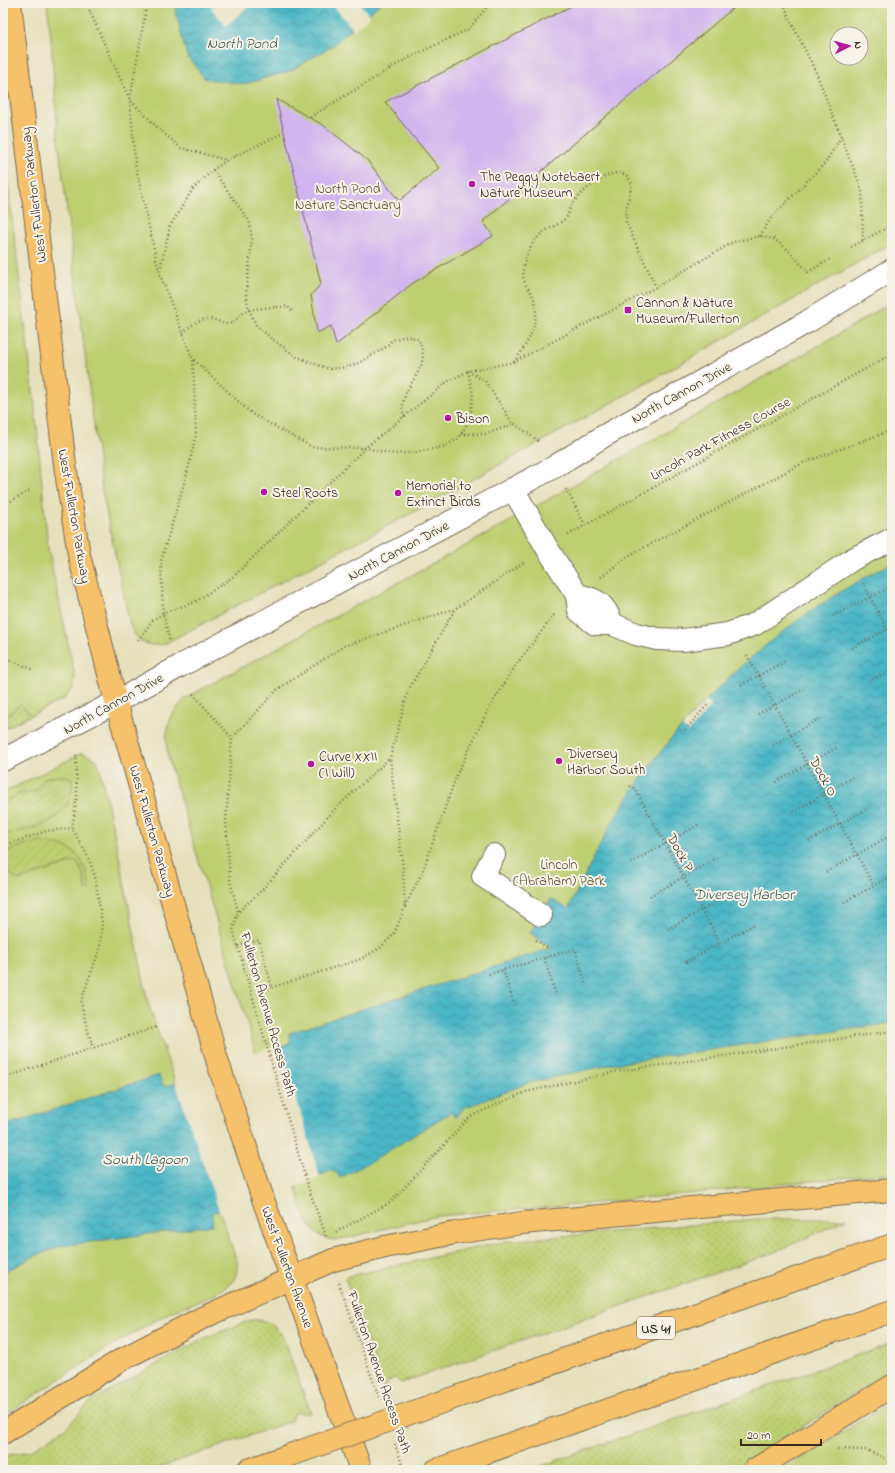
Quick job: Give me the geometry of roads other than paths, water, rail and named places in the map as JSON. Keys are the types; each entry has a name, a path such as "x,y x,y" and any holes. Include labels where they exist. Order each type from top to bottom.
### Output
{"main road":[{"name":"West Fullerton Parkway","path":"10,3 64,457 79,555 116,702 218,1063"},
{"name":"West Fullerton Avenue","path":"218,1063 264,1202 361,1470"},
{"path":"3,1433 121,1360 202,1318 333,1260 377,1249 455,1233 500,1227 892,1190"},
{"name":"US 41","path":"248,1470 892,1245"},
{"path":"438,1469 892,1311"},
{"path":"754,1470 892,1386"}],"street":[{"name":"North Cannon Drive","path":"3,760 116,702 180,666 513,489 807,322 892,270"},
{"path":"513,489 547,548 577,595 594,598 607,610 612,624 636,634 657,639 683,640 728,634 755,624 853,559 892,539"},
{"path":"494,855 483,876 541,915"}],"water":[{"name":"North Pond","path":"176,3 381,3 332,46 290,71 245,84 205,79 187,56 176,15"},
{"name":"Diversey Harbor","path":"892,563 892,1023 614,1064 528,1083 464,1108 455,1118 451,1112 374,1160 340,1178 336,1172 331,1171 212,1213 213,1225 61,1246 35,1256 3,1273 3,1126 159,1075 162,1084 166,1086 288,1044 291,1039 289,1033 552,948 530,933 551,899 568,909 601,843 623,805 677,732 708,698 741,666 777,636 814,609 852,585"}],"place":[{"name":"The Peggy Notebaert Nature Museum","path":"472,184"},
{"name":"Cannon & Nature Museum/Fullerton","path":"628,310"},
{"name":"Bison","path":"448,418"},
{"name":"Steel Roots","path":"264,492"},
{"name":"Memorial to Extinct Birds","path":"398,493"},
{"name":"Diversey Harbor South","path":"559,761"},
{"name":"Curve XXII (I Will)","path":"311,764"}],"park label":[{"name":"North Pond Nature Sanctuary","path":"348,196"},
{"name":"Lincoln (Abraham) Park","path":"559,872"}],"water label":[{"name":"South Lagoon","path":"145,1159"}]}
